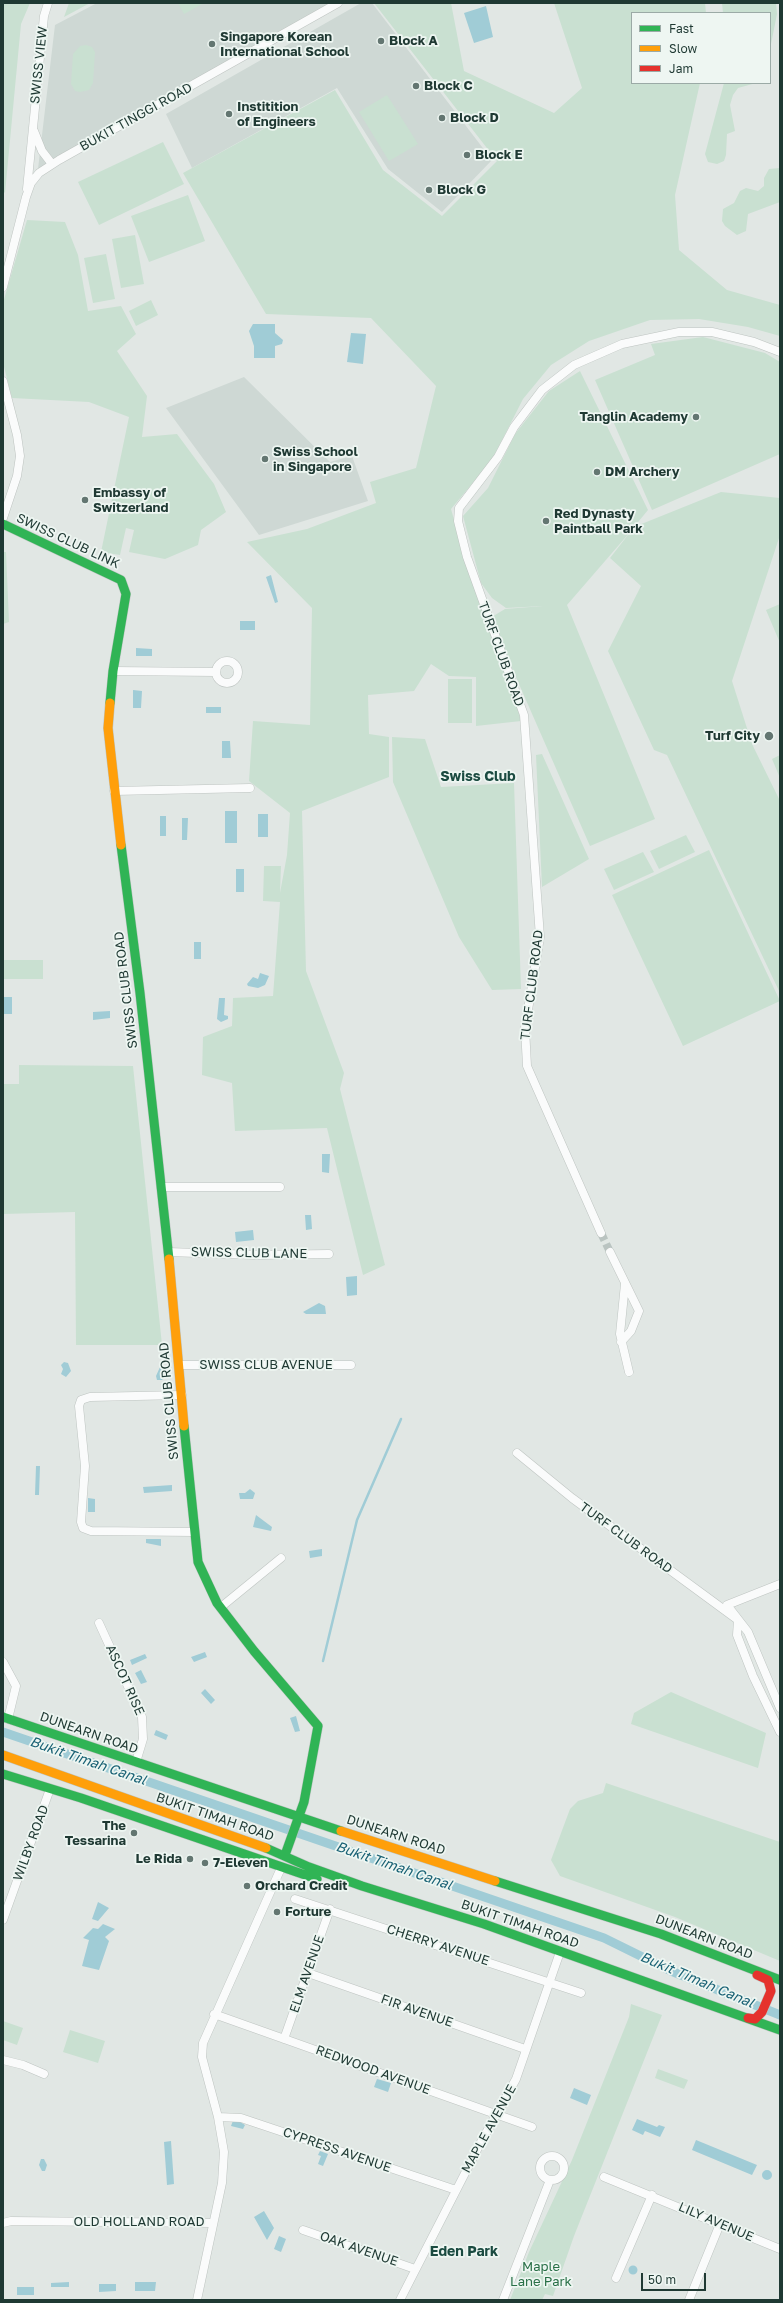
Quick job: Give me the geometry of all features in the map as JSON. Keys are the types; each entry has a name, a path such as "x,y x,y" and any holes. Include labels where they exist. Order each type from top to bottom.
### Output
{"main road":[{"name":"SWISS CLUB LINK","path":"3,524 121,580"},
{"name":"SWISS CLUB ROAD","path":"121,580 126,594 113,671 108,714 114,791 139,988 161,1187 180,1365 194,1532 198,1562 221,1608 254,1651 318,1726 298,1821"},
{"name":"DUNEARN ROAD","path":"6,1718 136,1762 298,1821 661,1934 780,1980"},
{"name":"BUKIT TIMAH ROAD","path":"3,1755 286,1855 309,1867 356,1884 484,1924 780,2029"},
{"path":"3,1774 281,1868 418,1912 484,1924"},
{"path":"286,1855 298,1821"},
{"path":"661,1934 768,1980 775,1998 772,2013 775,2024 780,2029"},
{"path":"748,2018 755,2019 775,1998"}],"street":[{"name":"SWISS VIEW","path":"26,198 44,16 48,3"},
{"name":"BUKIT TINGGI ROAD","path":"3,287 26,198 31,183 40,173 52,164 338,3"},
{"name":"SWISS VIEW","path":"33,128 42,151 52,164"},
{"name":"TURF CLUB ROAD","path":"601,1234 527,1066 526,1028 540,937 524,715 515,687 478,592 458,521 459,508 466,496 498,457 514,427 542,390 569,368 592,356 637,340 679,332 712,332 754,342 780,352"},
{"path":"3,381 17,435 20,456 17,476 3,518"},
{"path":"113,671 216,672"},
{"path":"114,791 250,788"},
{"path":"161,1187 280,1187"},
{"name":"SWISS CLUB LANE","path":"168,1252 256,1255 329,1254"},
{"path":"610,1252 639,1311 631,1331 621,1342"},
{"path":"625,1282 621,1342 629,1372"},
{"path":"622,1318 635,1305"},
{"name":"SWISS CLUB AVENUE","path":"180,1365 352,1365"},
{"path":"182,1395 90,1397 81,1400 79,1406 85,1466 81,1522 83,1528 91,1531 194,1532"},
{"name":"TURF CLUB ROAD","path":"517,1452 572,1498 738,1620"},
{"path":"221,1608 281,1558"},
{"name":"TURF CLUB ROAD","path":"780,1584 728,1605 748,1632 780,1708"},
{"name":"TURF CLUB ROAD","path":"738,1620 737,1635 780,1732"},
{"name":"ASCOT RISE","path":"99,1623 142,1717 142,1739 136,1762"},
{"path":"749,1665 760,1661"},
{"path":"3,1662 16,1686 6,1718"},
{"name":"WILBY ROAD","path":"3,1920 50,1789"},
{"name":"OLD HOLLAND ROAD","path":"3,2223 12,2221 212,2222 222,2183 224,2152 218,2117 202,2057 202,2043 281,1868"},
{"name":"CHERRY AVENUE","path":"295,1899 330,1909 581,1993"},
{"name":"ELM AVENUE","path":"284,2039 330,1909"},
{"name":"MAPLE AVENUE","path":"400,2300 456,2190 516,2079 560,1952"},
{"name":"FIR AVENUE","path":"308,1973 526,2049"},
{"name":"REDWOOD AVENUE","path":"214,2014 532,2127"},
{"path":"3,2060 23,2065 44,2074"},
{"name":"CYPRESS AVENUE","path":"218,2117 241,2118 456,2190"},
{"name":"LILY AVENUE","path":"604,2177 652,2195 780,2249"},
{"path":"503,2300 550,2180"},
{"path":"616,2278 652,2195"},
{"path":"197,2300 212,2222"},
{"path":"689,2300 720,2224"},
{"name":"OAK AVENUE","path":"303,2230 415,2269"}],"shaded area":[{"path":"97,3 332,3 38,169 55,25"},
{"path":"361,3 372,3 492,160 442,212 388,169 337,88 192,168 166,114"},
{"name":"Swiss School in Singapore","path":"244,377 330,462 352,456 368,501 259,535 166,408"}],"green space":[{"path":"3,3 30,3 21,24 5,193 3,191"},
{"path":"69,3 90,3 64,17"},
{"path":"178,3 204,3 184,14"},
{"path":"374,3 451,3 464,71 554,113 582,88 554,3 705,3 706,12 631,12 631,84 700,84 675,195 679,250 727,290 780,305 780,336 748,327 699,319 650,320 589,341 551,365 523,399 492,460 451,509 470,577 498,644 521,721 476,726 476,677 449,676 431,664 414,691 368,695 369,734 389,737 389,777 302,811 306,971 344,1073 340,1089 385,1265 363,1275 327,1128 235,1131 232,1083 202,1075 203,1037 232,1026 233,998 273,996 280,902 263,901 264,866 281,866 280,893 287,855 290,813 249,781 253,721 310,725 312,608 247,542 307,529 376,503 370,482 416,468 436,386 371,318 266,314 183,173 335,90 383,170 442,216 497,161"},
{"path":"722,3 776,3 777,14 771,44 771,12 723,12"},
{"path":"86,45 92,47 95,52 93,83 89,90 80,92 75,91 71,84 73,54 80,46"},
{"path":"724,84 752,84 738,88 733,95 730,105 735,131 727,134 726,155 724,161 717,164 708,162 705,154"},
{"path":"387,95 418,144 389,161 359,112"},
{"path":"163,142 184,184 99,225 78,182"},
{"path":"780,168 780,202 748,214 746,231 737,235 725,226 722,221 723,209 734,203 740,191 746,188 758,191 764,186 764,178 769,169"},
{"path":"188,195 205,241 149,262 131,216"},
{"path":"27,220 65,222 78,255 88,311 121,306 136,334 117,351 147,396 142,437 177,434 214,484 226,512 201,530 198,545 165,559 129,552 134,530 126,528 120,555 101,552 129,417 89,402 12,398 3,363 3,303"},
{"path":"135,235 144,284 121,288 112,239"},
{"path":"106,254 115,299 93,303 84,258"},
{"path":"151,300 158,315 136,326 129,311"},
{"name":"Tanglin Academy","path":"703,337 765,353 780,362 780,454 652,510 595,380 655,355 651,344"},
{"path":"580,371 648,510 634,527 721,492 780,498 780,535 732,681 752,744 780,801 780,993 667,755 654,750 608,651 641,586 610,558 631,531 567,605 655,819 590,846 490,618 505,609 543,606 506,608 492,598 481,583 463,516 488,488 515,434 549,391"},
{"path":"3,552 6,552 9,622 3,624"},
{"path":"780,604 780,643 766,610"},
{"path":"448,679 472,679 472,723 448,723"},
{"path":"392,737 425,739 441,787 514,783 521,989 492,990 459,937 393,782"},
{"path":"542,754 589,859 542,887 536,755"},
{"path":"780,755 780,778 772,759"},
{"path":"686,835 695,852 659,869 650,851"},
{"path":"709,850 780,1001 683,1046 612,895"},
{"path":"643,852 654,872 614,890 604,869"},
{"path":"3,960 43,960 43,979 3,979"},
{"path":"19,1065 133,1066 162,1345 76,1345 75,1212 3,1214 3,1084 19,1084"},
{"path":"671,1692 766,1733 758,1768 631,1724 634,1713"},
{"path":"606,1783 780,1842 780,1961 675,1917 560,1876 551,1860 570,1809 578,1801 603,1793"},
{"name":"Maple Lane Park","path":"631,2004 662,2015 574,2236 553,2296 545,2294 542,2300 510,2300 529,2252 572,2160 629,2017"},
{"path":"3,2021 23,2028 17,2045 3,2040"},
{"path":"70,2030 105,2041 98,2063 63,2052"},
{"path":"658,2069 688,2080 684,2089 655,2078"}],"water":[{"path":"486,6 493,37 474,43 464,13"},
{"path":"253,324 275,324 275,333 283,340 282,344 275,346 275,358 254,358 254,346 249,331"},
{"path":"351,333 366,334 363,364 347,362"},
{"path":"271,575 278,602 275,603 266,577"},
{"path":"240,621 255,621 255,630 240,630"},
{"path":"136,648 152,649 152,656 136,656"},
{"path":"133,690 142,691 141,708 133,708"},
{"path":"206,707 221,707 221,713 206,713"},
{"path":"222,741 230,741 231,758 222,758"},
{"path":"225,811 237,811 237,843 225,843"},
{"path":"258,814 268,814 268,837 258,837"},
{"path":"160,816 166,816 166,836 160,836"},
{"path":"182,818 188,818 187,840 182,840"},
{"path":"236,869 244,869 244,892 236,892"},
{"path":"194,942 201,942 201,959 194,959"},
{"path":"260,973 269,976 265,985 258,988 248,986 247,984 253,977 258,979"},
{"path":"4,997 12,997 12,1014 4,1014"},
{"path":"219,998 225,998 224,1015 228,1016 228,1019 221,1022 217,1019"},
{"path":"110,1011 110,1018 93,1020 93,1012"},
{"path":"322,1154 330,1154 329,1173 322,1172"},
{"path":"305,1215 311,1215 312,1229 306,1230"},
{"path":"253,1230 254,1240 236,1242 235,1232"},
{"path":"357,1276 357,1295 347,1296 346,1277"},
{"path":"319,1303 325,1306 326,1314 306,1314 303,1312"},
{"path":"64,1362 68,1363 71,1371 66,1377 61,1374 63,1369 61,1365"},
{"path":"160,1367 165,1367 168,1371 162,1380 157,1380 156,1376"},
{"path":"36,1466 40,1466 39,1495 35,1495"},
{"path":"172,1485 172,1491 144,1493 143,1487"},
{"path":"250,1489 255,1493 253,1499 240,1499 239,1493 245,1493"},
{"path":"88,1498 95,1499 95,1512 88,1512"},
{"path":"256,1515 272,1527 271,1531 253,1527"},
{"path":"146,1539 161,1539 161,1546 146,1543"},
{"path":"322,1549 322,1556 310,1558 309,1551"},
{"path":"205,1652 207,1657 194,1662 191,1657"},
{"path":"145,1654 147,1658 132,1665 130,1660"},
{"path":"141,1670 147,1682 141,1684 135,1673"},
{"path":"205,1689 215,1700 211,1704 201,1693"},
{"path":"296,1716 300,1731 295,1732 290,1718"},
{"path":"156,1730 168,1735 166,1740 154,1735"},
{"path":"98,1902 109,1908 98,1921 92,1919"},
{"path":"103,1924 115,1929 105,1937 109,1941 99,1970 82,1966 89,1940 83,1938 93,1928 98,1929"},
{"path":"377,2079 391,2083 388,2092 374,2087"},
{"path":"574,2088 591,2095 587,2105 570,2098"},
{"path":"234,2118 245,2125 243,2129 231,2126"},
{"path":"637,2119 657,2127 659,2125 665,2127 660,2137 645,2131 643,2135 632,2130"},
{"path":"696,2140 757,2165 752,2175 692,2150"},
{"path":"171,2141 174,2184 167,2185 164,2142"},
{"path":"320,2151 328,2154 323,2166 318,2164 321,2156 318,2155"},
{"path":"41,2159 44,2159 47,2165 45,2171 42,2171 39,2165"},
{"path":"765,2170 769,2170 771,2171 771,2179 765,2180 762,2177 762,2173"},
{"path":"264,2211 274,2228 267,2240 254,2217"},
{"path":"279,2236 286,2239 281,2252 274,2249"},
{"path":"633,2265 638,2270 633,2275 628,2270"},
{"path":"69,2282 69,2287 51,2287 51,2283"},
{"path":"135,2282 156,2282 155,2291 135,2291"},
{"path":"99,2284 116,2284 116,2291 99,2292"},
{"path":"17,2287 34,2287 34,2295 17,2295"}],"waterway":[{"path":"323,1661 357,1520 401,1419"},
{"name":"Bukit Timah Canal","path":"3,1732 604,1938 671,1971 780,2015"}],"tunnel":[{"path":"601,1233 610,1252"}],"traffic: fast":[{"path":"3,524 121,580 126,594 113,671 110,703"},
{"path":"121,845 140,993 169,1259"},
{"path":"184,1426 198,1562 217,1603 254,1651 318,1726 304,1802 285,1855"},
{"path":"3,1717 341,1831"},
{"path":"3,1774 81,1798 317,1879"},
{"path":"266,1848 309,1867 362,1886 484,1924 780,2030"},
{"path":"495,1881 661,1934 780,1980"}],"traffic: slow":[{"path":"110,703 108,728 121,845"},
{"path":"169,1259 184,1426"},
{"path":"3,1755 266,1848"},
{"path":"341,1831 495,1881"}],"traffic: jam":[{"path":"748,2018 755,2019 762,2012 771,1991 768,1980 757,1975"}],"place":[{"name":"Block A","path":"381,41"},
{"name":"Singapore Korean International School","path":"212,44"},
{"name":"Block C","path":"416,86"},
{"name":"Institition of Engineers","path":"229,114"},
{"name":"Block D","path":"442,118"},
{"name":"Block E","path":"467,155"},
{"name":"Block G","path":"429,190"},
{"name":"Tanglin Academy","path":"696,417"},
{"name":"Swiss School in Singapore","path":"265,459"},
{"name":"DM Archery","path":"597,472"},
{"name":"Embassy of Switzerland","path":"85,500"},
{"name":"Red Dynasty Paintball Park","path":"546,521"},
{"name":"Turf City","path":"769,736"},
{"name":"The Tessarina","path":"134,1833"},
{"name":"Le Rida","path":"190,1859"},
{"name":"7-Eleven","path":"205,1863"},
{"name":"Orchard Credit","path":"247,1886"},
{"name":"Forture","path":"277,1912"}],"district":[{"name":"Swiss Club","path":"478,777"},
{"name":"Eden Park","path":"464,2252"}]}
